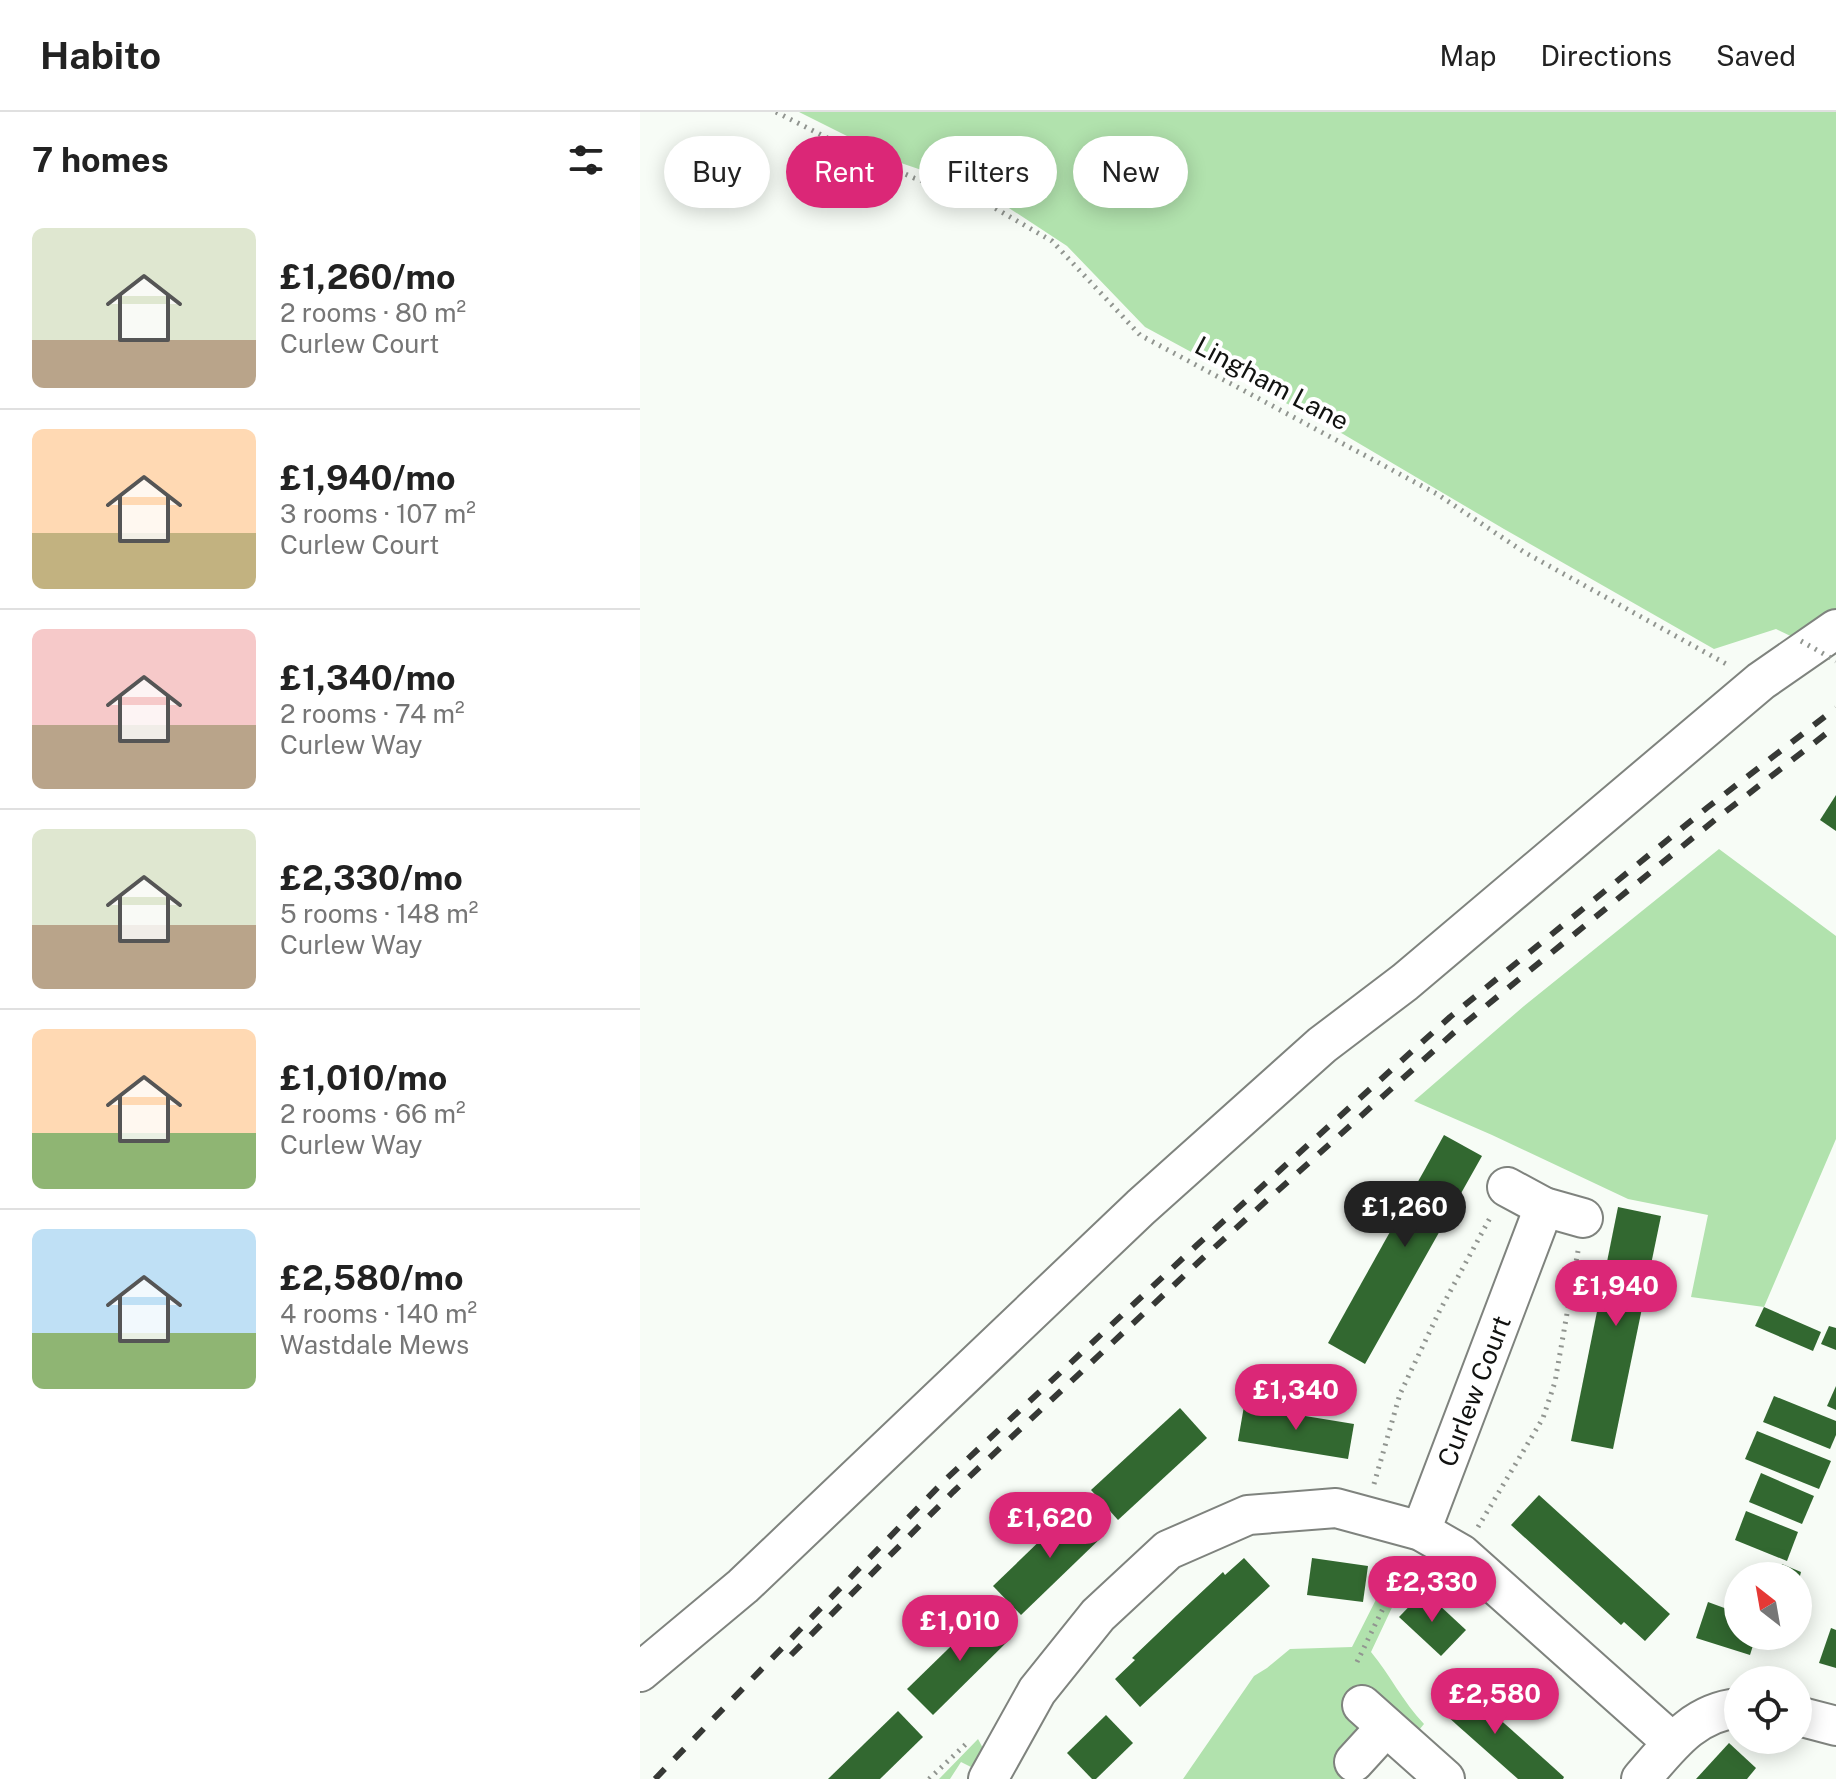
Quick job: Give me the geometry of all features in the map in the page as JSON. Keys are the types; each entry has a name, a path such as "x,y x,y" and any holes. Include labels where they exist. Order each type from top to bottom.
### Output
{"street":[{"path":"640,1672 743,1586 1141,1207 1322,1045 1405,982 1819,635"},
{"path":"1507,1187 1544,1207 1583,1218"},
{"name":"Curlew Court","path":"1421,1531 1544,1207"},
{"path":"988,1779 1037,1691 1098,1615 1168,1550 1248,1515 1336,1508 1421,1531 1461,1554 1672,1742"},
{"path":"1641,1779 1672,1742 1696,1722 1724,1710"},
{"path":"1354,1762 1374,1716 1445,1779"},
{"path":"1812,1720 1836,1726"}],"path":[{"name":"Lingham Lane","path":"776,112 914,178 986,203 1052,241 1140,335 1437,494 1524,552 1761,681"},
{"path":"1819,635 1836,661"},
{"path":"1365,1516 1400,1394 1439,1312 1507,1187"},
{"path":"1461,1554 1543,1418 1555,1382 1583,1218"},
{"path":"1357,1662 1421,1531"}],"green space":[{"path":"799,112 1836,112 1836,618 1801,641 1776,629 1714,649 1343,434 1145,327 1067,246 1009,208 1057,208 1057,136 919,136 919,169 903,164 903,136 847,136"},
{"path":"1719,849 1836,936 1836,1139 1764,1307 1691,1297 1708,1215 1628,1199 1414,1101 1524,1006"},
{"path":"1397,1558 1412,1565 1371,1652 1424,1724 1415,1735 1360,1728 1358,1779 1183,1779 1254,1676 1290,1649 1352,1647"},
{"path":"978,1739 985,1752 977,1770 961,1762 950,1779 939,1779"}],"building":[{"path":"1836,795 1836,831 1820,820"},
{"path":"1444,1135 1482,1156 1365,1364 1328,1343"},
{"path":"1618,1207 1661,1216 1613,1449 1571,1441"},
{"path":"1764,1307 1821,1332 1813,1351 1755,1326"},
{"path":"1829,1326 1836,1328 1836,1350 1821,1344"},
{"path":"1836,1386 1836,1410 1827,1406"},
{"path":"1774,1396 1836,1421 1836,1435 1830,1449 1763,1422"},
{"path":"1244,1406 1354,1424 1348,1459 1238,1441"},
{"path":"1180,1408 1207,1438 1118,1520 1091,1490"},
{"path":"1757,1431 1831,1461 1819,1489 1745,1459"},
{"path":"1761,1473 1814,1496 1802,1524 1749,1502"},
{"path":"1539,1495 1670,1614 1645,1641 1624,1622 1621,1625 1511,1525"},
{"path":"1078,1504 1106,1533 1021,1615 993,1586"},
{"path":"1746,1511 1798,1532 1787,1561 1735,1540"},
{"path":"1244,1558 1270,1586 1140,1707 1115,1679 1135,1660 1132,1658 1177,1615 1223,1572 1225,1575"},
{"path":"1312,1558 1368,1566 1363,1602 1307,1595"},
{"path":"1424,1591 1466,1630 1441,1656 1399,1617"},
{"path":"1708,1602 1724,1608 1724,1647 1696,1638"},
{"path":"987,1611 1013,1636 933,1715 907,1689"},
{"path":"1831,1628 1836,1630 1836,1668 1819,1663"},
{"path":"1734,1650 1752,1650 1750,1655"},
{"path":"1458,1682 1563,1779 1518,1779 1436,1706"},
{"path":"898,1711 923,1737 880,1779 828,1779"},
{"path":"1106,1715 1133,1743 1096,1779 1092,1779 1067,1753"},
{"path":"1724,1748 1724,1754 1741,1754 1756,1768 1747,1779 1696,1779"}],"railway":[{"path":"655,1779 944,1481 1197,1245 1450,1017 1708,807 1836,708"},
{"path":"791,1655 953,1492 1205,1256 1459,1028 1716,819 1836,726"}]}
